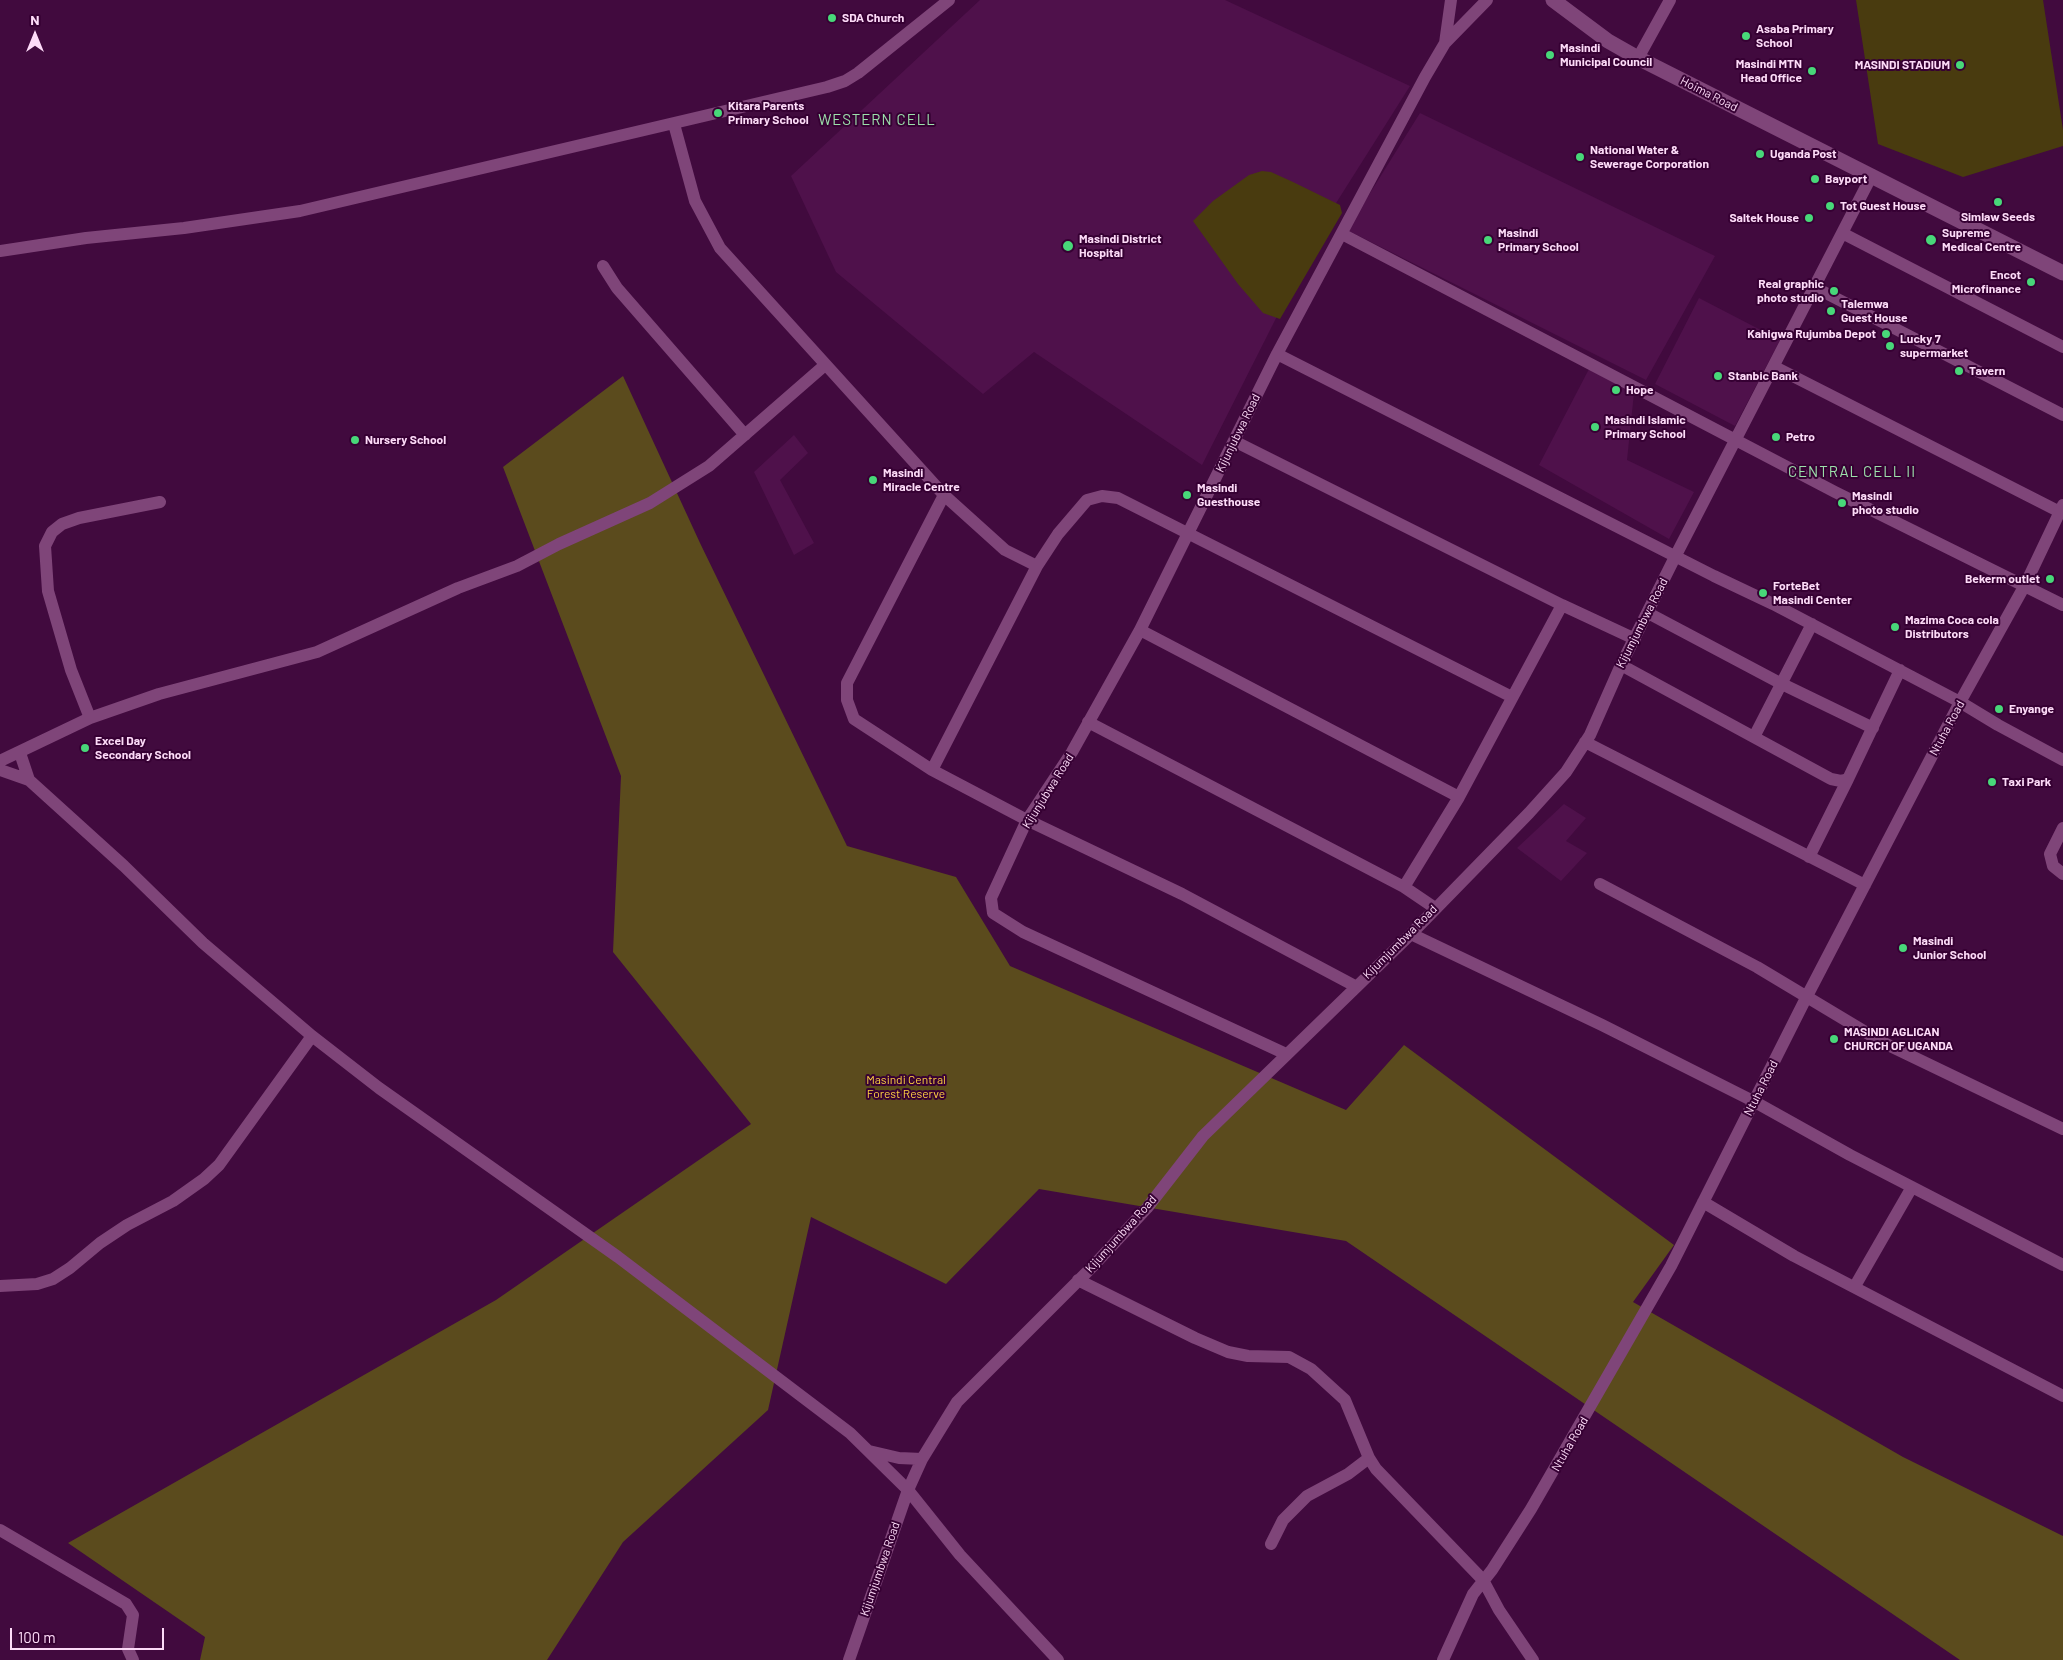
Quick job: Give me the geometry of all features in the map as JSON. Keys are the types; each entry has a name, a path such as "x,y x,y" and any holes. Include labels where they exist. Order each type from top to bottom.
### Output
{"main road":[{"name":"Hoima Road","path":"1553,0 1608,41 1638,58 2063,273"}],"street":[{"path":"0,251 86,238 184,228 300,211 674,124 845,81 949,0"},
{"path":"1445,43 1451,0"},
{"name":"Kijunjubwa Road","path":"1286,1054 1024,932 994,914 991,904 992,898 1027,820 1088,722 1140,630 1277,354 1425,77 1445,43 1487,0"},
{"path":"1638,58 1670,0"},
{"path":"674,124 695,201 720,248 944,495 1005,550 1038,566"},
{"name":"Kijumjumbwa Road","path":"851,1654 908,1490 922,1459 957,1402 1147,1208 1203,1136 1355,986 1411,934 1434,908 1529,813 1566,772 1590,735 1621,665 1676,555 1844,234 1872,175"},
{"path":"1342,234 1843,496 2063,605"},
{"path":"1844,234 2063,347"},
{"path":"603,266 617,288 745,435"},
{"path":"1816,288 2063,415"},
{"path":"1277,354 1812,624 1960,702 1998,726 2063,760"},
{"path":"0,761 90,718 160,694 317,652 458,588 517,566 559,544 650,503 709,466 826,365"},
{"path":"1775,367 2062,508"},
{"path":"1234,442 1562,606 1635,639"},
{"path":"944,495 847,683 847,700 854,719 932,770 1027,820 1182,894 1355,986"},
{"path":"932,770 1038,566 1058,534 1087,500 1102,496 1118,498 1512,697"},
{"path":"90,718 71,670 48,591 44,564 45,546 52,532 62,524 79,518 160,502"},
{"name":"Ntuha Road","path":"1443,1660 1467,1605 1531,1509 1639,1326 1755,1102 1806,998 1960,702 2025,585 2062,508"},
{"path":"1404,887 1460,798 1562,606"},
{"path":"1648,614 1780,683 1873,728"},
{"path":"1754,737 1780,683 1812,624"},
{"path":"1140,630 1460,798"},
{"path":"1621,665 1831,779 1841,781 1848,779"},
{"path":"1809,857 1900,670"},
{"path":"1088,722 1404,887 1434,908"},
{"path":"1584,742 1865,885"},
{"path":"20,753 30,780"},
{"path":"0,770 30,780 124,866 203,943 312,1036 379,1088 618,1257 785,1382 869,1451 908,1490 960,1555 1058,1660"},
{"path":"2063,828 2050,854 2050,861 2063,874"},
{"path":"1600,884 1757,967 1882,1042 2063,1129"},
{"path":"1411,934 1602,1025 1755,1102 1912,1187 2063,1265"},
{"path":"0,1286 38,1284 53,1279 126,1225 173,1201 204,1179 219,1165 312,1036"},
{"path":"1855,1286 1912,1187"},
{"path":"1703,1202 1794,1256 1855,1286 2063,1396"},
{"path":"1078,1280 1187,1334 1228,1352 1248,1356 1283,1356 1301,1362 1345,1400 1369,1458 1381,1474 1483,1580 1499,1610 1533,1660"},
{"path":"869,1451 899,1458 922,1459"},
{"path":"1271,1544 1284,1520 1307,1496 1348,1474 1369,1458"},
{"path":"0,1530 126,1604 133,1616 128,1649 133,1660"}],"shaded area":[{"name":"Masindi District Hospital","path":"980,0 1225,0 1410,86 1326,219 1202,465 1034,352 983,394 836,272 791,176"},
{"name":"MASINDI STADIUM","path":"1856,0 2043,0 2063,130 2063,146 1963,177 1878,144"},
{"path":"1420,113 1715,256 1646,380 1347,230"},
{"path":"1262,171 1271,172 1340,205 1342,213 1280,319 1263,313 1238,284 1193,221 1213,201 1249,175"},
{"path":"1699,298 1780,340 1735,426 1655,384"},
{"name":"Masindi Islamic Primary School","path":"1589,369 1634,393 1627,460 1694,492 1669,539 1539,465"},
{"path":"794,435 808,453 780,480 814,543 794,555 754,472"},
{"path":"1564,804 1586,818 1566,841 1587,853 1561,881 1517,848"}],"green space":[{"name":"Masindi Central Forest Reserve","path":"623,376 700,543 847,846 956,877 1010,966 1346,1110 1404,1045 1674,1245 1633,1302 1903,1457 2063,1536 2063,1660 1960,1660 1346,1241 1039,1189 946,1284 811,1217 768,1410 623,1542 547,1660 200,1660 205,1637 68,1543 496,1300 751,1124 613,952 621,776 503,467"}],"place":[{"name":"SDA Church","path":"832,18"},
{"name":"Asaba Primary School","path":"1746,36"},
{"name":"Masindi Municipal Council","path":"1550,55"},
{"name":"MASINDI STADIUM","path":"1960,65"},
{"name":"Masindi MTN Head Office","path":"1812,71"},
{"name":"Kitara Parents Primary School","path":"718,113"},
{"name":"Uganda Post","path":"1760,154"},
{"name":"National Water & Sewerage Corporation","path":"1580,157"},
{"name":"Bayport","path":"1815,179"},
{"name":"Simlaw Seeds","path":"1998,202"},
{"name":"Tot Guest House","path":"1830,206"},
{"name":"Saltek House","path":"1809,218"},
{"name":"Masindi Primary School","path":"1488,240"},
{"name":"Supreme Medical Centre","path":"1931,240"},
{"name":"Masindi District Hospital","path":"1068,246"},
{"name":"Encot Microfinance","path":"2031,282"},
{"name":"Real graphic photo studio","path":"1834,291"},
{"name":"Talemwa Guest House","path":"1831,311"},
{"name":"Kahigwa Rujumba Depot","path":"1886,334"},
{"name":"Lucky 7 supermarket","path":"1890,346"},
{"name":"Tavern","path":"1959,371"},
{"name":"Stanbic Bank","path":"1718,376"},
{"name":"Hope","path":"1616,390"},
{"name":"Masindi Islamic Primary School","path":"1595,427"},
{"name":"Petro","path":"1776,437"},
{"name":"Nursery School","path":"355,440"},
{"name":"Masindi Miracle Centre","path":"873,480"},
{"name":"Masindi Guesthouse","path":"1187,495"},
{"name":"Masindi photo studio","path":"1842,503"},
{"name":"Bekerm outlet","path":"2050,579"},
{"name":"ForteBet Masindi Center","path":"1763,593"},
{"name":"Mazima Coca cola Distributors","path":"1895,627"},
{"name":"Enyange","path":"1999,709"},
{"name":"Excel Day Secondary School","path":"85,748"},
{"name":"Taxi Park","path":"1992,782"},
{"name":"Masindi Junior School","path":"1903,948"},
{"name":"MASINDI AGLICAN CHURCH OF UGANDA","path":"1834,1039"}],"district":[{"name":"WESTERN CELL","path":"877,120"},
{"name":"CENTRAL CELL II","path":"1852,472"}]}
